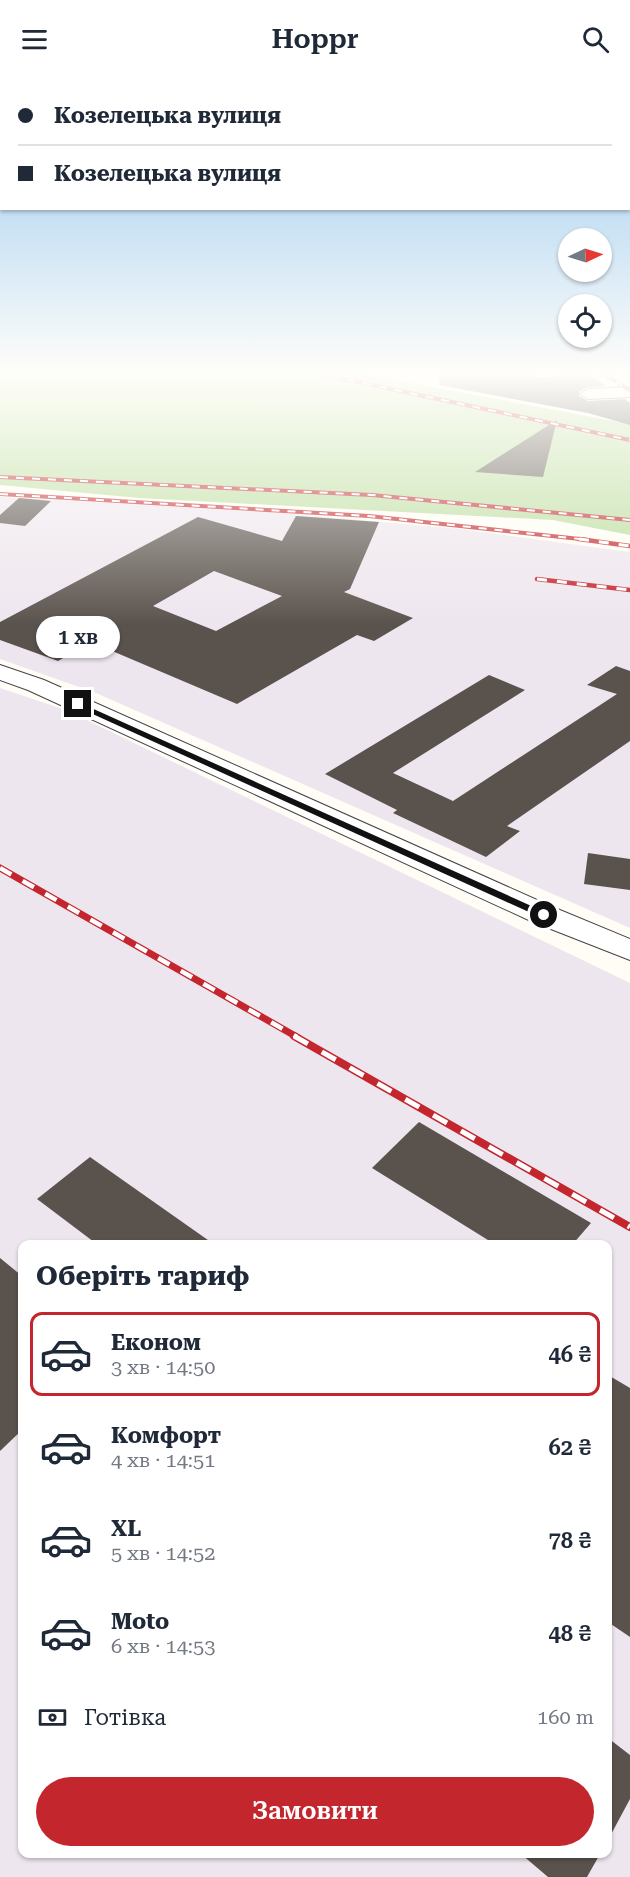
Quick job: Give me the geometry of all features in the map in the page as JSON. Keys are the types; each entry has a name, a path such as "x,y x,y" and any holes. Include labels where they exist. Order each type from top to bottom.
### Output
{"street":[{"path":"0,672 36,685 544,915 630,950"}],"shaded area":[{"path":"0,497 270,512 461,529 630,552 630,928 96,693 0,659"},
{"path":"0,688 66,710 630,983 630,1877 0,1877"}],"green space":[{"path":"0,457 630,457 630,535 553,520 139,498 0,485"}],"building":[{"path":"499,457 548,457 543,477 475,472"},
{"path":"19,498 51,501 25,526 0,523 0,515"},
{"path":"296,516 379,522 350,589 344,592 413,618 374,641 357,635 237,704 91,642 58,661 0,640 0,622 198,517 282,541","holes":["214,571 282,596 216,631 153,606"]},
{"path":"616,666 630,671 630,741 507,826 520,831 486,857 393,813 397,810 325,774 489,675 525,690 393,773 453,801 617,694 587,685"},
{"path":"588,853 630,859 630,890 584,884"},
{"path":"419,1122 591,1223 576,1240 488,1240 372,1168"},
{"path":"90,1157 208,1240 91,1240 37,1199"},
{"path":"0,1258 18,1273 18,1434 0,1451"},
{"path":"612,1377 630,1388 630,1637 612,1625"},
{"path":"612,1741 630,1755 630,1799 612,1833"},
{"path":"526,1858 598,1858 587,1877 548,1877"}],"railway":[{"path":"0,477 372,495 630,520"},
{"path":"0,494 369,516 589,540"},
{"path":"579,539 630,546"},
{"path":"537,579 630,590"},
{"path":"0,868 297,1037"},
{"path":"294,1036 630,1227"}],"route":[{"path":"78,704 544,915"}]}
